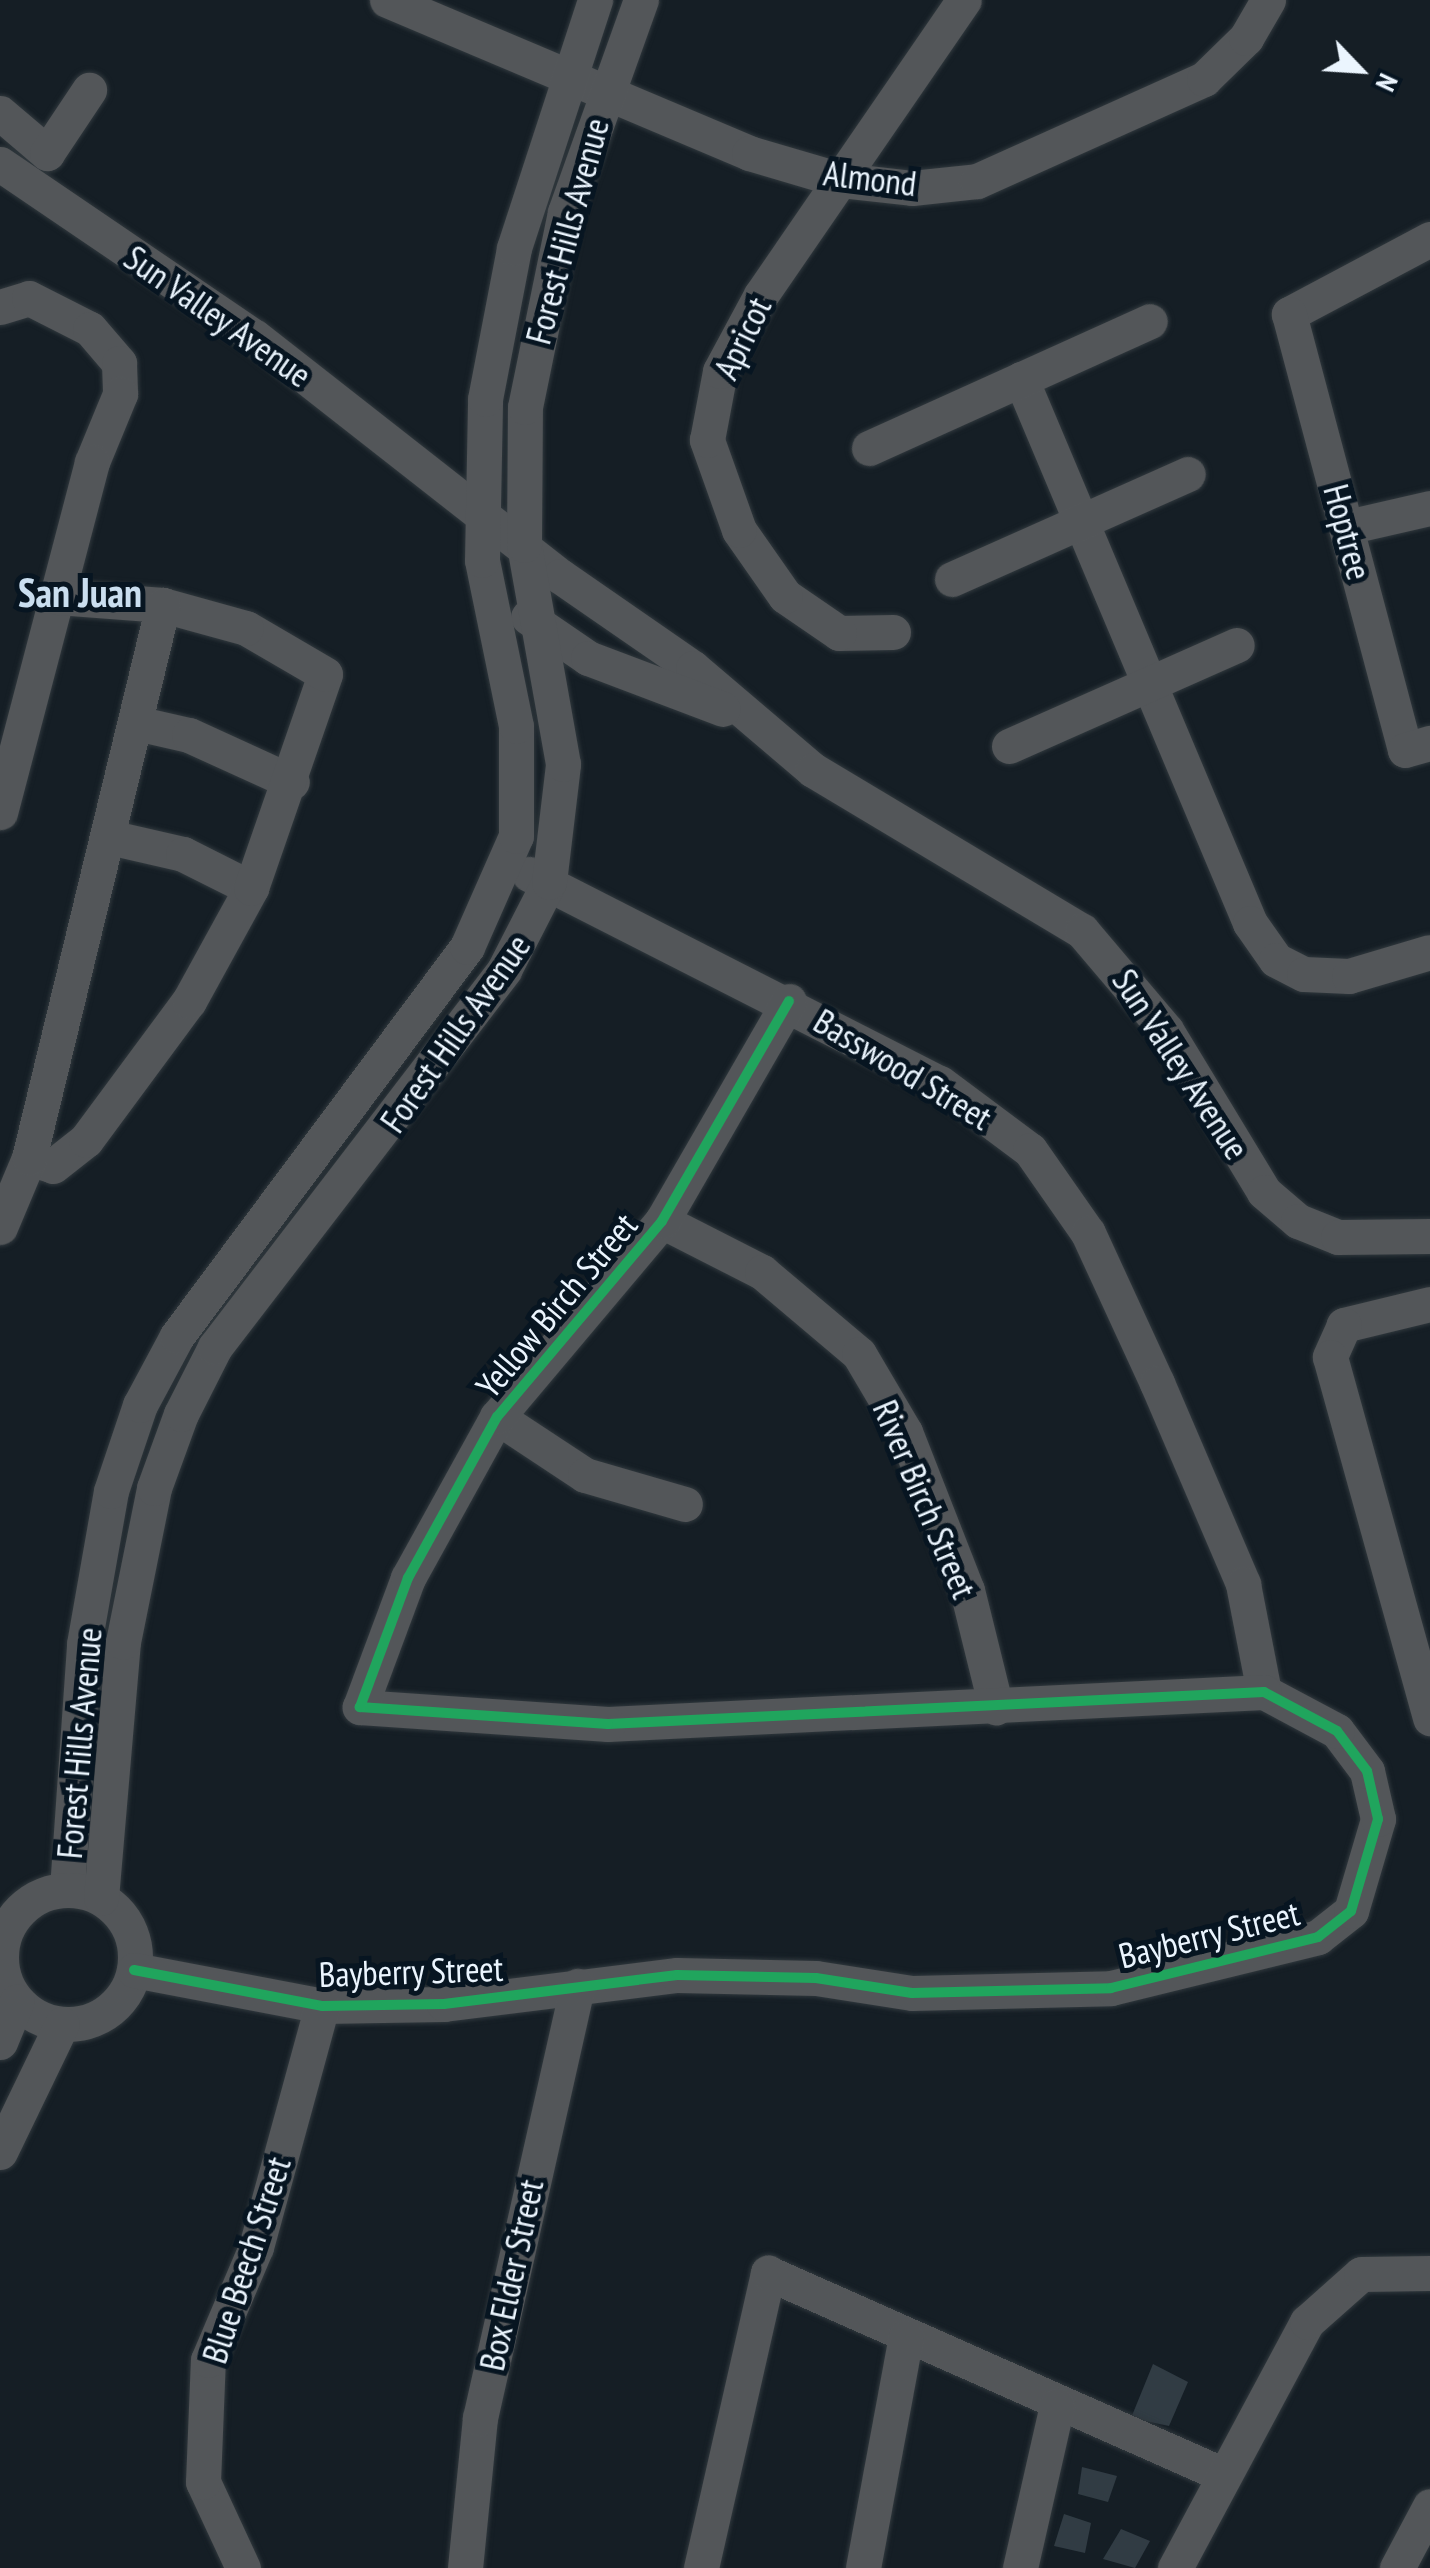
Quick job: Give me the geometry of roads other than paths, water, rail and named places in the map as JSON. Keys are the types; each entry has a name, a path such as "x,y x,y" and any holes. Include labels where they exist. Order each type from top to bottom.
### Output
{"street":[{"name":"Almond","path":"387,0 445,12 567,78 841,180 912,188 977,181 1076,140 1204,78 1246,38 1268,0"},
{"name":"Forest Hills Avenue","path":"84,1894 84,1644 111,1491 140,1405 177,1336 468,946 508,865 522,775 482,560 494,342 567,78 594,0"},
{"name":"Forest Hills Avenue","path":"84,1894 123,1642 154,1488 181,1414 215,1347 468,1023 549,882 563,764 524,545 533,353 605,91 641,0"},
{"name":"Apricot","path":"893,632 839,633 785,596 738,530 707,440 720,371 841,180 964,0"},
{"path":"0,112 47,153 89,90"},
{"name":"Sun Valley Avenue","path":"0,164 256,337 524,545 693,668 738,715"},
{"name":"Hoptree","path":"1417,746 1347,527 1288,314 1430,239"},
{"path":"0,308 30,298 90,329 119,363 120,394 57,597 0,812"},
{"path":"870,448 1150,322"},
{"path":"1021,379 1210,841 1276,960 1304,974 1349,976 1430,952"},
{"name":"Sun Valley Avenue","path":"431,474 482,560 536,626 588,658 738,715 1112,958 1264,1192 1298,1221 1338,1237 1430,1236"},
{"path":"952,579 1188,474"},
{"path":"1347,527 1430,508"},
{"path":"29,1158 53,1166 86,1140 189,1001 251,888 292,782 320,666 246,628 163,605 57,597"},
{"path":"0,1227 29,1158 163,605"},
{"path":"1008,746 1237,646"},
{"path":"136,722 189,735 292,782"},
{"path":"109,838 184,854 251,888"},
{"name":"Basswood Street","path":"508,865 790,1001 940,1083 1030,1150 1088,1232 1243,1584 1264,1692"},
{"name":"Yellow Birch Street","path":"790,1001 662,1221 498,1417 408,1578 360,1707 608,1724 996,1707"},
{"name":"River Birch Street","path":"662,1221 762,1272 859,1354 905,1432 953,1554 996,1707"},
{"path":"1430,1304 1344,1325 1330,1357 1430,1718"},
{"path":"498,1417 585,1475 685,1504"},
{"path":"996,1707 1264,1692"},
{"name":"Bayberry Street","path":"134,1970 322,2006 444,2004 677,1975 816,1978 912,1992 1111,1988 1318,1937 1351,1910 1378,1819 1367,1770 1338,1731 1264,1692"},
{"path":"0,2042 17,2001 0,1952 30,1901 84,1894 129,1928 134,1970 115,2004 62,2024 0,2152"},
{"name":"Box Elder Street","path":"465,2568 480,2418 577,1986"},
{"path":"17,2001 62,2024"},
{"name":"Blue Beech Street","path":"243,2568 202,2482 208,2360 256,2246 322,2006"},
{"path":"1175,2568 1219,2473 1307,2322 1338,2288 1394,2267 1430,2274"},
{"path":"701,2568 768,2272 1057,2406 1219,2473"},
{"path":"863,2568 906,2337"},
{"path":"1020,2568 1057,2406"},
{"path":"1398,2568 1430,2506"}],"district":[{"name":"San Juan","path":"80,592"}]}
